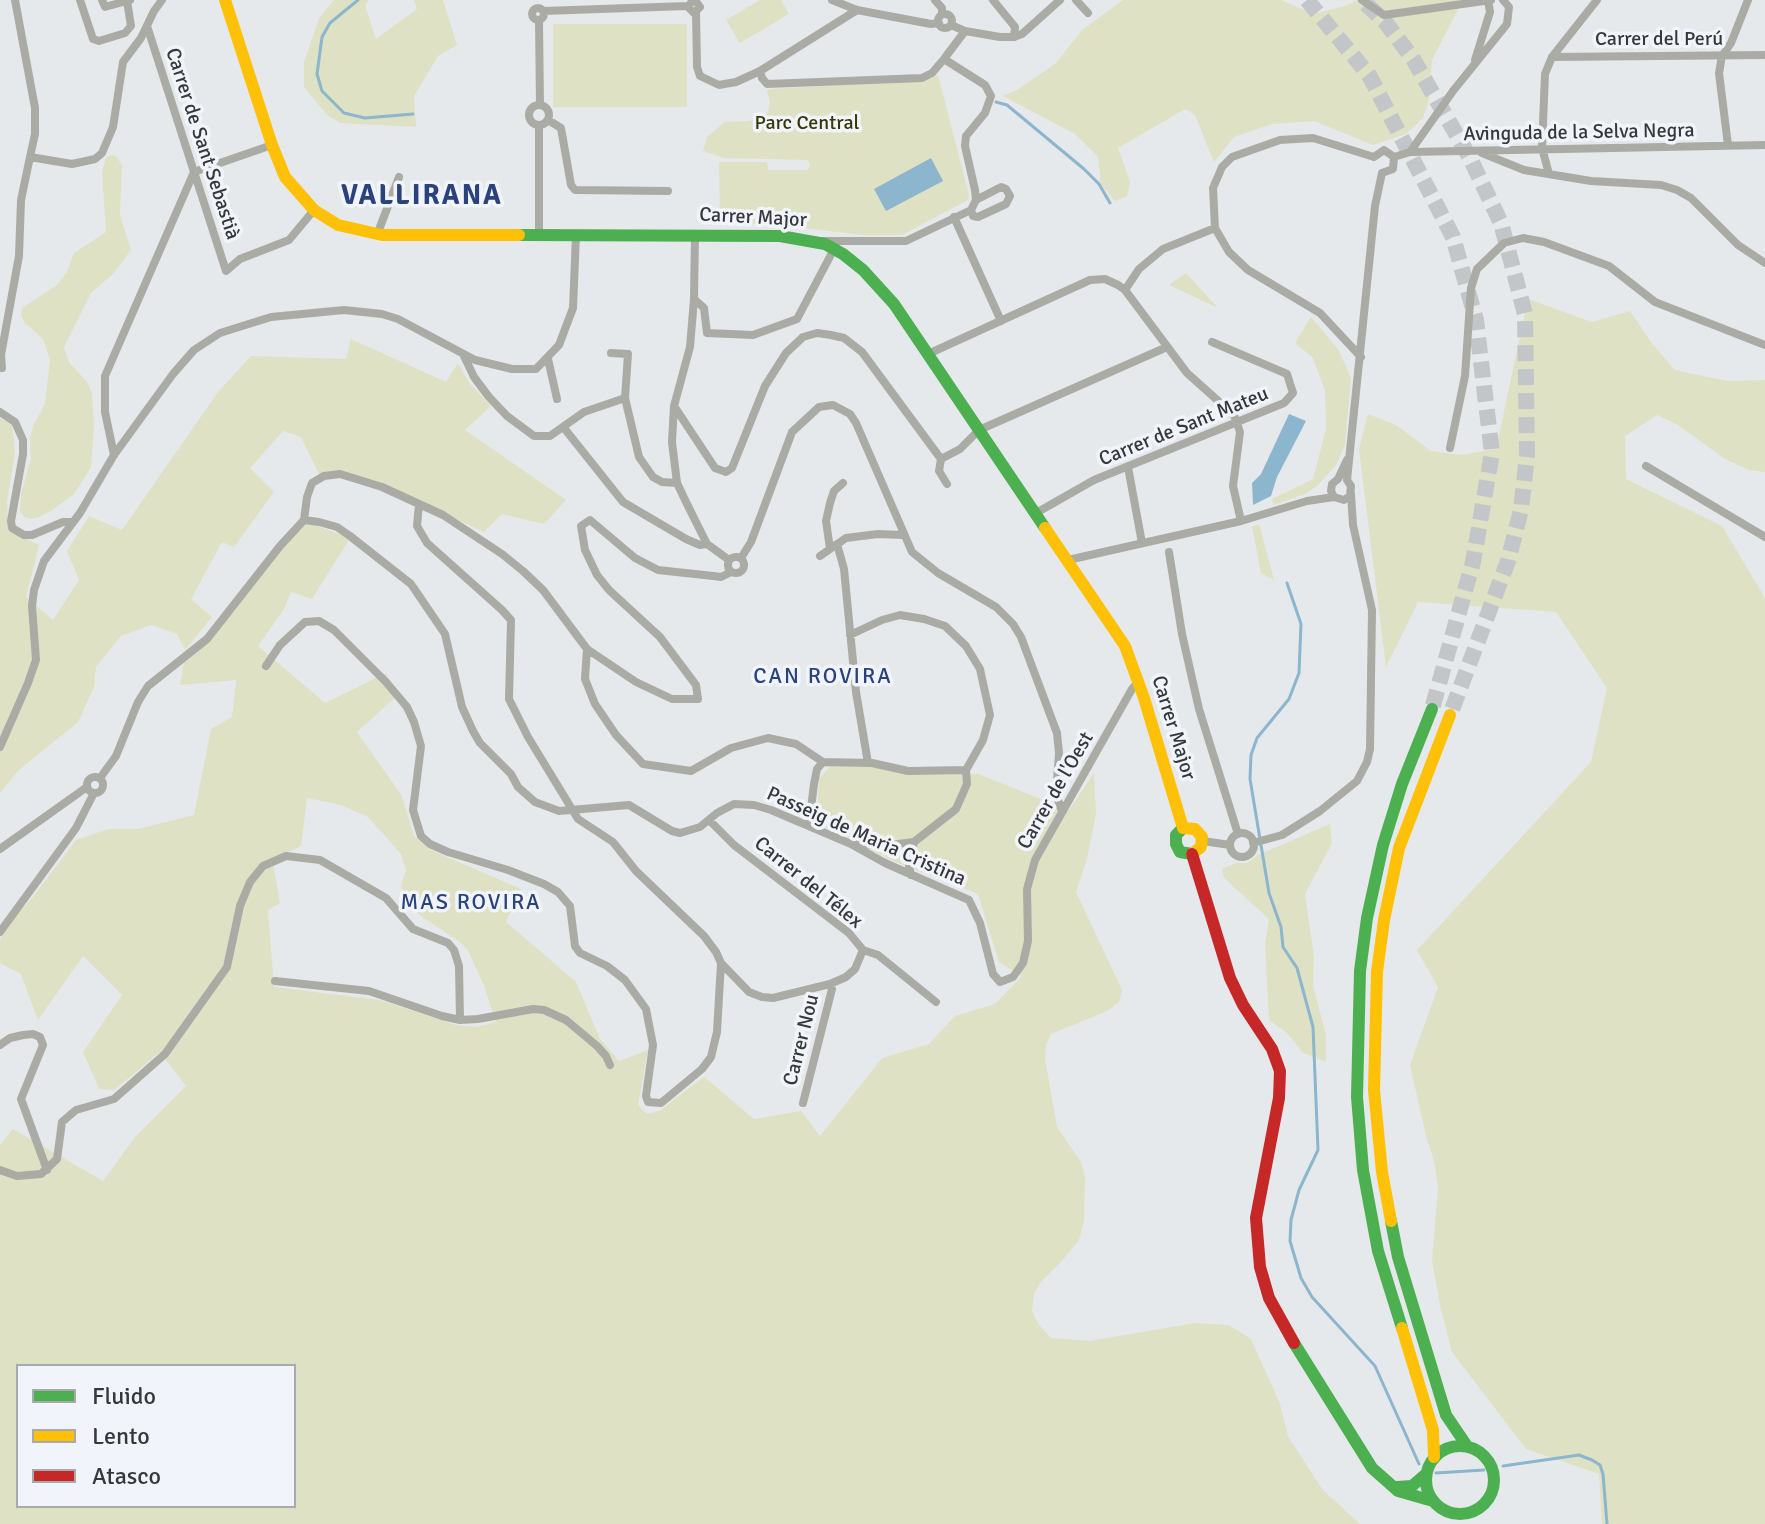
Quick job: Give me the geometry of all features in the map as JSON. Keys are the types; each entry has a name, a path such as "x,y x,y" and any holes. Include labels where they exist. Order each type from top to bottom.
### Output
{"main road":[{"name":"Carrer Major","path":"227,1 285,177 314,210 349,229 377,235 768,235 816,242 834,249 863,270 883,290 928,354 1125,646 1183,828"},
{"path":"1390,1485 1412,1486 1426,1474 1434,1457 1433,1430 1378,1251 1363,1170 1357,1097 1360,971 1367,918 1383,845 1402,784 1432,709"},
{"path":"1450,715 1399,848 1384,920 1377,972 1374,1090 1382,1172 1398,1257 1434,1381 1451,1426 1467,1446 1484,1455 1494,1472 1492,1492 1478,1509 1456,1514"},
{"path":"1183,828 1195,829 1203,841 1199,850 1192,854 1180,852 1176,835 1183,828"},
{"path":"1192,854 1230,978 1243,1005 1272,1049 1280,1071 1279,1098 1256,1218 1257,1249 1264,1283 1276,1313 1372,1468 1398,1491 1433,1501 1456,1514 1465,1524"},
{"path":"1434,1457 1449,1447 1467,1446"},
{"path":"1426,1474 1433,1501"},
{"path":"1478,1509 1478,1524"}],"street":[{"path":"2,368 1,355 19,256 21,200 35,134 35,108 15,0"},
{"path":"80,0 93,39 99,41 125,33 131,26 128,1 105,7 102,0"},
{"path":"30,157 72,164 95,159 102,153 113,127 123,62 162,0"},
{"path":"529,0 539,14 540,105"},
{"path":"832,0 857,10 940,19"},
{"path":"935,0 942,8 940,19 943,28 951,25 965,31 1000,37 1022,34 1060,0"},
{"path":"993,0 1015,27 1014,37"},
{"path":"1076,0 1088,13"},
{"path":"1362,0 1384,15 1489,0 1490,12 1474,65"},
{"path":"1410,152 1507,24 1509,7 1503,0"},
{"path":"1549,174 1542,148 1545,74 1552,57 1597,0"},
{"path":"1728,145 1719,73 1722,56 1731,43 1748,0"},
{"path":"539,14 696,3 697,67 700,76 719,85 736,82 760,71 857,10"},
{"name":"Carrer de Sant Sebastià","path":"147,26 226,271 240,259 289,240 314,210"},
{"path":"760,71 767,84 922,78 932,73 965,31"},
{"name":"Carrer del Perú","path":"1552,57 1765,55"},
{"path":"944,59 985,85 991,96 985,113 966,136 965,146 976,195 971,210 973,216 978,217 1006,204 1010,196 1001,187 976,195"},
{"path":"540,105 547,109 548,120"},
{"path":"540,105 532,108 529,114 533,123 539,125 548,120"},
{"path":"548,120 561,128 571,185 575,190 668,191"},
{"path":"539,125 539,235"},
{"path":"1361,357 1310,305 1237,261 1215,228 1212,203 1217,176 1232,157 1280,140 1322,140 1374,157"},
{"path":"114,455 105,412 105,376 194,172 272,145"},
{"name":"Avinguda de la Selva Negra","path":"1394,157 1410,152 1765,145"},
{"path":"1374,157 1384,150 1394,157 1393,169 1382,173"},
{"path":"1478,151 1524,170 1591,181 1661,185 1677,190 1691,198 1738,245 1765,263"},
{"path":"1374,157 1374,167 1382,173"},
{"path":"1335,495 1351,452 1375,206 1382,173"},
{"path":"377,235 399,177"},
{"path":"816,242 841,239 899,242 971,210"},
{"path":"954,217 1001,321"},
{"path":"1125,290 1139,269 1163,249 1215,228"},
{"path":"0,747 36,660 32,606 44,561 89,499 114,455 194,350 220,333 289,313 382,314 398,319 463,355 500,367 536,369 548,359 562,339 573,308 576,235"},
{"path":"695,235 690,347 674,406 672,442 677,483 707,544 729,560"},
{"path":"1450,448 1465,376 1471,288 1477,269 1504,243 1523,238 1544,242 1609,266 1655,302 1765,345"},
{"path":"694,299 704,308 707,333 753,335 797,319 834,249"},
{"path":"1750,253 1765,250"},
{"path":"928,354 1090,280 1105,279 1125,290 1187,373 1223,405 1237,423 1240,432 1232,476 1241,521"},
{"path":"674,406 715,468 726,472 732,468 765,386 786,353 803,337 817,333 844,338 862,352 941,459 939,471 947,484"},
{"name":"Carrer de Sant Mateu","path":"1036,513 1094,480 1284,403 1293,393 1287,374 1212,342"},
{"path":"941,459 960,449 979,430 1167,347"},
{"path":"611,353 628,354 625,398 639,457 653,477 662,482 677,483"},
{"path":"463,355 489,397 528,433 538,437 550,436 584,412 625,398"},
{"path":"548,359 557,399"},
{"path":"0,849 90,790 102,788 100,778 116,756 138,702 148,686 207,639 304,520 312,483 332,474 346,474 419,504 470,532 513,562 543,590 587,649 636,682 672,699 698,699 696,685 668,647 597,575 585,550 581,526 590,520 647,566 676,573 721,577 731,572 738,573 743,568 741,558 751,542 792,432 811,412 827,405 850,414 856,423 912,552 921,561 996,607 1018,630 1057,733 1056,795 1062,811"},
{"path":"0,412 15,422 23,440 12,528 24,535 32,535 63,522 72,522"},
{"path":"564,428 623,502 686,539 700,545 707,544"},
{"path":"1646,466 1765,537"},
{"path":"1128,467 1142,543"},
{"path":"1253,843 1282,835 1320,811 1357,781 1367,762 1370,749 1372,610 1353,525 1351,486 1343,480"},
{"path":"843,483 834,491 826,521 844,569 868,763"},
{"path":"1068,560 1142,543 1167,545 1307,501 1351,494"},
{"path":"1335,495 1353,525"},
{"path":"266,666 280,645 305,622 319,621 334,630 407,707 421,746 413,810 421,836 448,852 508,870 558,892 570,906 575,946 580,953 619,974 632,987 646,1009 653,1045 646,1096 651,1103 664,1102 708,1063 717,1032 721,963 704,936 636,871 613,842 578,819 572,810 509,699 511,620 427,543 417,526 419,504"},
{"name":"Passeig de Maria Cristina","path":"304,520 337,527 411,584 445,634 462,707 480,743 535,802 546,808 572,810 629,805 680,833 689,832 710,821 734,804 771,810 969,900 980,923 993,974 1000,982"},
{"path":"820,556 846,538 903,535"},
{"path":"1167,545 1199,709 1238,834"},
{"path":"731,572 729,560 734,556 741,558"},
{"path":"850,635 890,617 908,615 945,626 966,646 980,669 990,715 983,740 966,770 967,784 956,809 914,842 881,846 851,844"},
{"path":"587,649 585,679 595,704 616,735 643,764 691,771 731,748 768,738 796,744 823,762 868,763 908,771 966,770"},
{"name":"Carrer de l'Oest","path":"1000,982 1013,977 1023,963 1028,941 1028,876 1062,811 1138,682"},
{"path":"1126,702 1144,698"},
{"path":"809,825 817,769 823,762"},
{"path":"0,932 76,828 90,790"},
{"name":"Carrer del Télex","path":"710,821 734,845 849,933 863,950 855,969 830,984 773,998 762,997 742,986 721,963"},
{"path":"1238,834 1247,835 1253,843 1252,851 1243,857 1235,855 1230,845 1238,834"},
{"path":"1203,841 1230,845"},
{"path":"911,875 909,865 914,842"},
{"path":"0,1170 24,1177 47,1170 60,1150 62,1122 76,1110 114,1099 165,1054 227,967 240,906 250,882 263,866 286,856 320,860 386,898 413,929 448,943 459,966 460,1020"},
{"path":"863,950 878,955 936,1002"},
{"path":"275,981 369,991 460,1020 544,1010 566,1020 597,1046 610,1065"},
{"name":"Carrer Nou","path":"803,1103 832,989 830,984"},
{"path":"0,1045 10,1038 23,1035 40,1037 43,1045 21,1099 47,1170"}],"green space":[{"path":"334,0 369,0 365,5 376,39 417,9 414,0 443,0 457,45 438,56 414,96 416,127 340,123 327,115 304,87 304,62 319,18"},
{"path":"760,0 781,0 789,14 740,43 726,20"},
{"path":"1123,0 1281,0 1313,14 1358,0 1463,0 1432,60 1429,100 1423,118 1406,134 1373,145 1314,121 1272,124 1234,137 1214,162 1195,115 1185,109 1118,148 1130,182 1127,196 1115,201 1101,185 1098,157 1075,134 1003,96 1056,63 1082,30"},
{"path":"553,24 687,24 687,107 553,107"},
{"name":"Parc Central","path":"938,75 968,200 902,235 862,235 771,224 720,224 719,162 767,162 768,170 808,170 810,165 808,160 724,158 703,151 707,137 725,122 763,117 768,112 770,102 767,91 909,81"},
{"path":"116,156 122,165 120,215 131,250 114,273 91,293 64,347 69,362 87,382 92,393 94,428 91,467 74,494 51,511 31,519 24,517 20,511 21,494 31,459 33,426 45,404 50,360 43,339 24,322 22,308 57,285 67,272 74,253 106,232 102,172 106,158"},
{"path":"1186,273 1218,308 1169,285"},
{"path":"1528,299 1592,322 1630,311 1675,370 1727,381 1765,380 1765,472 1749,470 1725,459 1678,425 1657,415 1625,436 1626,479 1722,526 1765,598 1765,1524 1602,1524 1599,1474 1526,1449 1452,1352 1440,1305 1432,1261 1438,1187 1410,1065 1438,987 1417,950 1591,762 1607,688 1556,612 1418,602 1386,667 1359,449 1368,414 1396,425 1431,451 1462,455 1496,449"},
{"path":"1311,317 1338,349 1351,378 1345,445 1336,465 1317,486 1274,505 1272,499 1313,479 1326,429 1325,391 1313,358 1295,343"},
{"path":"351,339 446,382 458,363 470,384 491,406 465,430 566,500 544,524 502,514 484,532 345,472 320,476 301,437 283,431 250,468 274,492 234,547 222,542 191,599 212,617 185,650 177,634 151,625 121,636 96,667 94,687 78,722 19,770 0,793 0,418 12,423 15,454 7,501 8,530 39,545 26,597 53,620 79,580 67,551 89,516 122,530 218,392 251,356 346,359"},
{"path":"309,523 350,538 312,599 291,592 284,609 258,646 325,703 386,673 397,696 357,732 402,796 414,836 431,850 521,889 506,922 576,982 600,1039 619,1061 648,1050 638,1105 647,1114 659,1111 704,1077 754,1119 801,1111 820,1136 882,1058 929,1044 955,1016 995,1004 1022,976 999,962 978,894 893,861 817,823 819,779 831,765 867,763 905,773 978,774 1069,810 1094,773 1096,814 1087,859 1076,892 1122,990 1119,1002 1107,1011 1051,1034 1046,1045 1045,1059 1057,1127 1081,1162 1085,1178 1084,1221 1079,1240 1040,1283 1034,1294 1032,1311 1038,1324 1051,1338 1090,1341 1195,1323 1229,1325 1251,1339 1280,1404 1288,1436 1322,1489 1360,1524 0,1524 0,1145 13,1129 103,1181 135,1137 186,1086 160,1052 114,1090 99,1089 83,1052 122,995 83,956 38,1020 21,974 0,963 0,941 4,929 33,897 76,840 108,829 138,829 194,815 211,729 232,717 236,680 180,685 184,662 202,645 282,542","holes":["307,798 341,805 368,817 401,854 406,870 401,886 407,902 467,949 496,1022 476,1027 456,1025 380,1000 274,987 268,910 280,903 272,859 301,846"]},
{"path":"1259,524 1274,580 1261,573 1252,527"},
{"path":"1330,824 1332,843 1305,894 1314,957 1313,986 1326,1035 1326,1062 1303,1053 1287,1033 1269,1020 1265,944 1269,919 1224,878 1222,869 1236,863 1247,863 1258,855"}],"water":[{"path":"931,158 943,181 886,211 874,189"},
{"path":"1289,414 1306,421 1277,477 1271,496 1253,505 1252,483 1261,474"}],"waterway":[{"path":"358,0 330,23 322,37 317,74 322,91 344,113 365,118 413,114"},
{"path":"996,102 1007,105 1084,169 1099,184 1110,203"},
{"path":"1287,583 1301,624 1299,673 1289,699 1257,738 1251,755 1250,779 1269,893 1281,927 1283,947 1297,968 1313,1027 1318,1150 1299,1190 1291,1220 1290,1241 1301,1278 1312,1297 1375,1366 1419,1464"},
{"path":"1503,1466 1579,1455 1592,1460 1600,1465 1603,1474 1607,1524"},
{"path":"1436,1473 1484,1470"}],"tunnel":[{"path":"1307,0 1369,75 1453,237 1476,320 1492,453 1473,562 1432,709"},
{"path":"1366,4 1386,23 1413,59 1470,158 1501,223 1525,314 1527,456 1521,510 1508,561 1450,715"}],"traffic: fast":[{"path":"519,235 780,236 825,244 843,254 863,270 894,304 1045,528"},
{"path":"1402,1328 1378,1251 1363,1170 1357,1097 1360,971 1367,918 1383,845 1402,784 1432,709"},
{"path":"1183,828 1176,835 1176,844 1180,852 1192,854"},
{"path":"1391,1221 1398,1257 1446,1415 1467,1446"},
{"path":"1294,1343 1372,1468 1398,1491 1433,1501"},
{"path":"1467,1446 1488,1461 1494,1480 1492,1493 1484,1504 1467,1514 1453,1514 1436,1504 1428,1493 1426,1473 1436,1456 1447,1448 1467,1446"},
{"path":"1397,1487 1412,1486 1426,1474"}],"traffic: slow":[{"path":"225,0 285,177 314,210 338,225 382,235 519,235"},
{"path":"1045,528 1125,646 1183,828"},
{"path":"1391,1221 1382,1172 1374,1090 1377,972 1399,848 1450,715"},
{"path":"1183,828 1195,829 1202,837 1201,847 1192,854"},
{"path":"1402,1328 1433,1430 1434,1457"}],"traffic: jam":[{"path":"1192,854 1230,978 1243,1005 1272,1049 1280,1071 1279,1098 1256,1218 1260,1267 1269,1298 1294,1343"}],"district":[{"name":"VALLIRANA","path":"422,197"},
{"name":"CAN ROVIRA","path":"823,677"},
{"name":"MAS ROVIRA","path":"471,903"}]}
